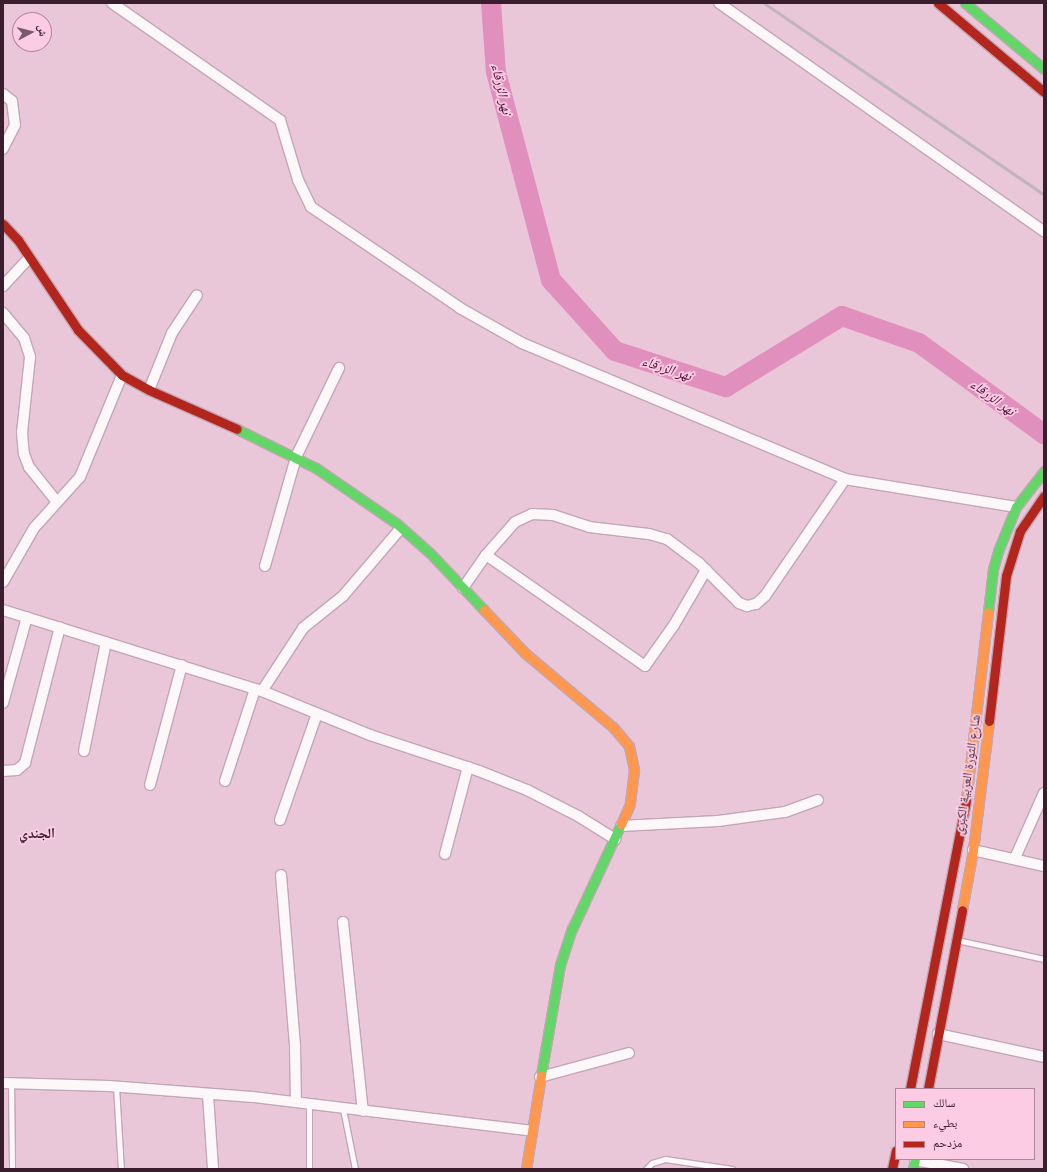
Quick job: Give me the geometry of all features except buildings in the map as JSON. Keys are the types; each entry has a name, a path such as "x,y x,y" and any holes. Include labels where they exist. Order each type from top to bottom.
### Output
{"main road":[{"path":"938,3 1044,92"},
{"path":"965,3 1043,66"},
{"path":"3,224 30,258 78,330 122,375 149,390 296,457 350,490 401,528 463,588 524,653 613,727 629,746 633,756 634,787 622,826 572,929 556,985 526,1169"},
{"name":"شارع الثورة العربية الكبرى","path":"910,1088 964,816 993,569 1000,545 1016,506 1044,471"},
{"name":"شارع الثورة العربية الكبرى","path":"928,1088 973,850 1006,576 1020,531 1044,496"},
{"path":"892,1169 895,1155"}],"street":[{"path":"112,3 280,120 298,180 311,207 460,308 522,343 845,479 1016,506"},
{"path":"719,3 1044,231"},
{"path":"3,94 12,101 15,124 3,149"},
{"path":"3,286 30,258"},
{"path":"149,390 172,333 197,295"},
{"path":"3,313 24,338 30,357 22,433 24,454 29,467 57,502"},
{"path":"265,566 296,457 339,368"},
{"path":"3,582 34,528 57,502 75,485 80,477 122,375"},
{"path":"463,588 486,555 515,522 525,516 539,513 606,530 658,536 684,551 706,570 738,603 747,606 756,604 765,596 801,547 845,479"},
{"path":"225,781 258,690 303,628 343,596 401,528"},
{"path":"486,555 644,666 661,645 706,570"},
{"path":"3,610 258,690 394,744 468,768 527,790 578,816 615,838"},
{"path":"3,703 27,617"},
{"path":"3,772 17,770 25,762 60,627"},
{"path":"84,751 106,642"},
{"path":"150,785 182,665"},
{"path":"280,820 317,714"},
{"path":"445,854 468,768"},
{"path":"1014,858 1044,793"},
{"path":"622,826 718,821 785,812 818,800"},
{"path":"973,850 1014,858 1044,866"},
{"path":"281,875 295,1047 296,1102"},
{"path":"343,922 363,1111"},
{"path":"938,1034 1044,1057"},
{"path":"540,1078 629,1053"},
{"path":"7,1083 116,1086 296,1102 343,1109 532,1131"},
{"path":"208,1095 213,1169"},
{"path":"914,1163 963,1169"}],"lane":[{"path":"956,939 1044,959"},
{"path":"7,1083 12,1169"},
{"path":"116,1086 121,1169"},
{"path":"309,1104 309,1169"},
{"path":"343,1109 355,1169"},
{"path":"646,1169 652,1163 665,1159 732,1169"}],"waterway":[{"name":"نهر الزرقاء","path":"491,3 496,72 551,280 615,351 726,387 842,316 919,343 1044,434"}],"railway":[{"path":"764,3 1044,195"}],"traffic: fast":[{"path":"965,3 1044,69"},
{"path":"237,429 316,468 396,523 430,553 484,610"},
{"path":"988,612 993,569 998,551 1016,507 1044,471"},
{"path":"541,1075 560,965 572,929 621,824"},
{"path":"913,1169 915,1160"}],"traffic: slow":[{"path":"484,610 525,653 613,727 629,746 634,770 630,804 621,824"},
{"path":"966,800 988,612"},
{"path":"962,910 973,850 989,721"},
{"path":"526,1169 541,1075"}],"traffic: jam":[{"path":"938,3 1044,92"},
{"path":"3,224 18,240 78,330 122,375 149,390 237,429"},
{"path":"989,721 1006,576 1020,531 1044,496"},
{"path":"910,1088 966,800"},
{"path":"928,1088 962,910"},
{"path":"892,1169 895,1155"}],"district":[{"name":"الجندي","path":"37,833"}]}
